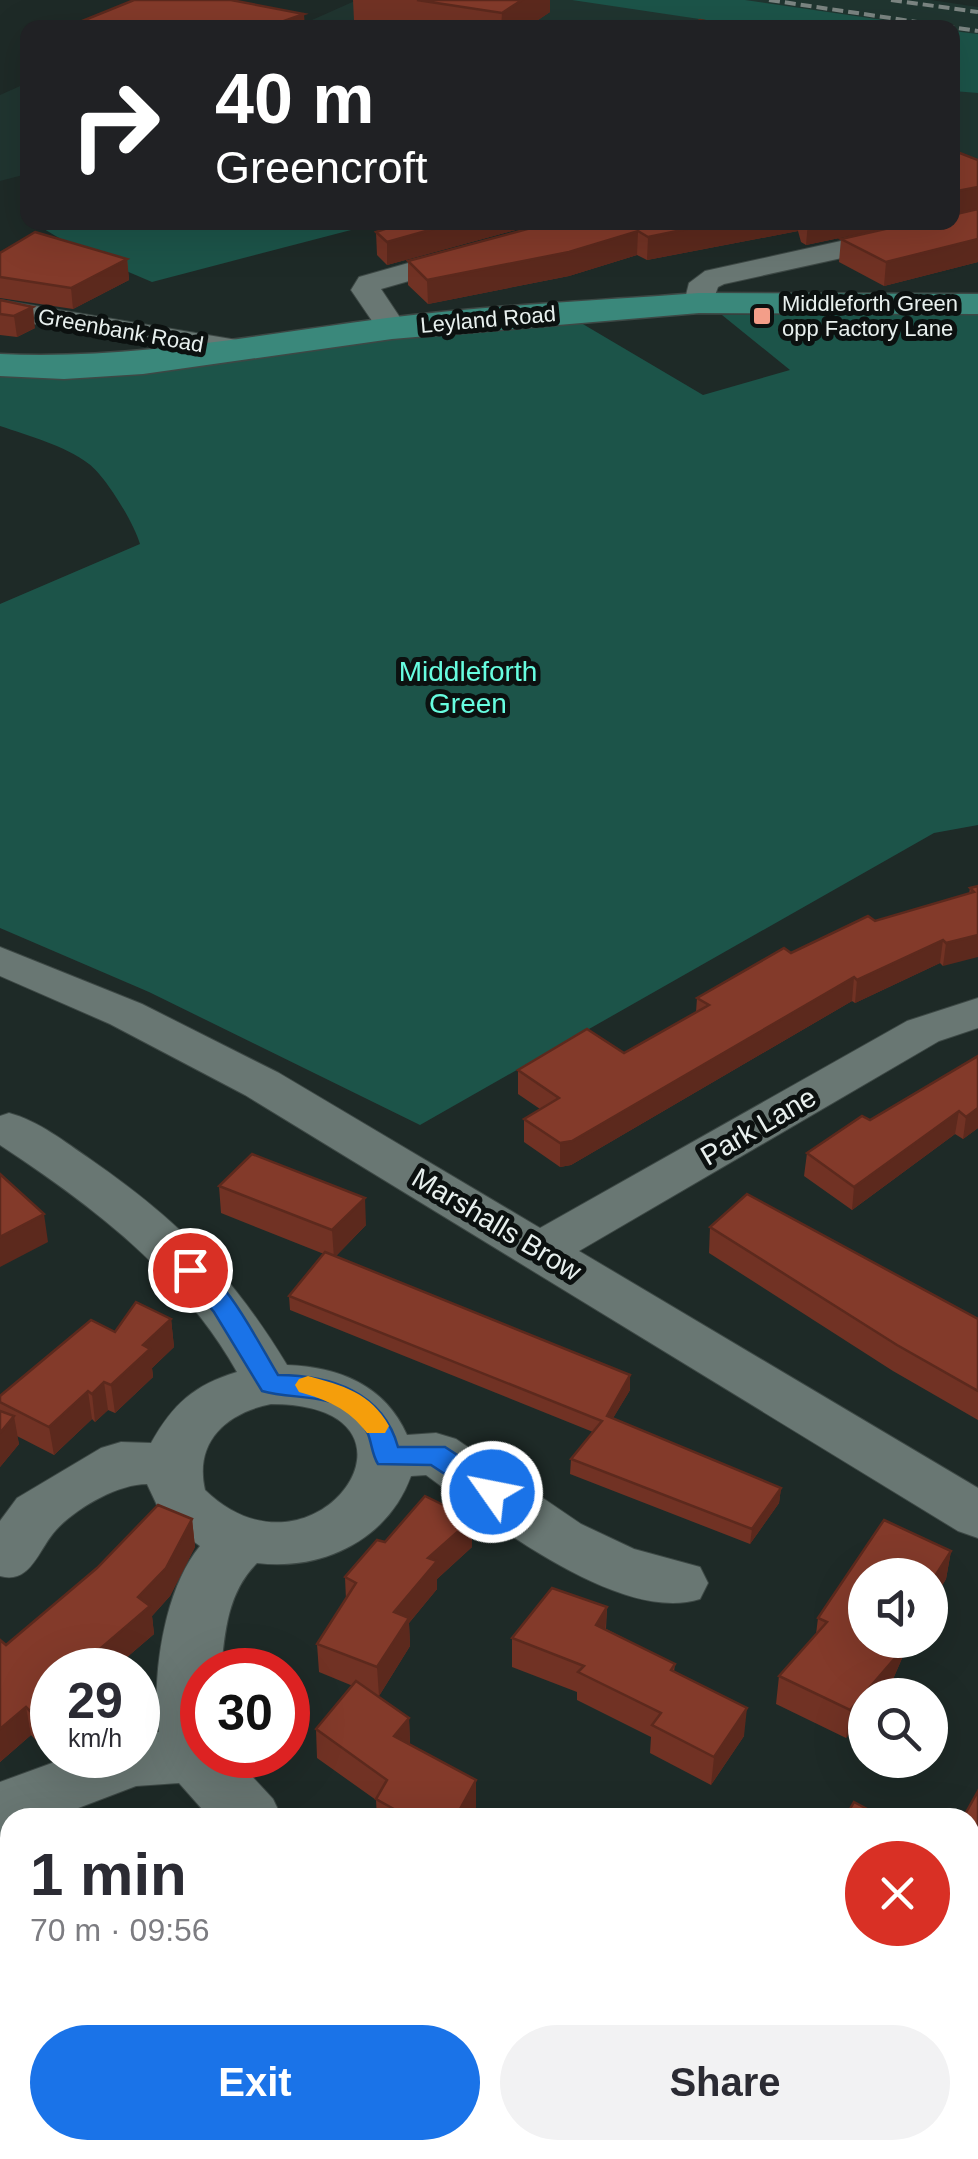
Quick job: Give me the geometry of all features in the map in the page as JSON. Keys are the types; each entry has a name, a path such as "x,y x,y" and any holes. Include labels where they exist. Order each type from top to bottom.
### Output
{"main road":[{"name":"Leyland Road","path":"0,365 123,365 392,328 700,303 978,304"}],"street":[{"path":"700,303 704,283 729,273 866,248 938,230"},
{"path":"392,328 366,290 369,283 492,248"},
{"name":"Greenbank Road","path":"0,308 243,350"},
{"name":"Marshalls Brow","path":"0,960 126,1014 262,1084 978,1516"},
{"name":"Park Lane","path":"542,1250 924,1031 978,1012"},
{"path":"9,1129 77,1172 190,1270 223,1306 271,1384"},
{"path":"271,1384 338,1393 364,1409 380,1432 387,1457 382,1482 367,1506 342,1525 312,1538 277,1543 243,1540 213,1529 190,1511 176,1488 172,1464 179,1441 193,1420 214,1403 271,1384"},
{"path":"387,1457 436,1454 560,1540 620,1568 679,1583"},
{"path":"6,1556 37,1513 78,1486 122,1463 172,1464"},
{"path":"193,1648 196,1619 217,1566 243,1540"},
{"path":"5,1808 134,1760 180,1757"},
{"path":"214,1778 241,1808"}],"shaded area":[{"path":"357,0 931,0 978,7 978,205 960,210 960,20 312,20"},
{"path":"20,86 20,176 0,181 0,95"}],"green space":[{"path":"572,0 745,0 884,20 706,20"},
{"path":"960,32 978,34 978,93 960,92"},
{"path":"46,230 351,230 152,282 84,253"},
{"name":"Middleforth Green","path":"978,314 978,825 934,833 420,1125 149,992 0,928 0,604 140,544 119,501 89,464 58,446 0,426 0,371 576,320 703,395 790,370 722,315"}],"building":[{"path":"134,0 231,0 304,14 287,20 85,20"},
{"path":"417,0 522,0 502,13"},
{"path":"960,153 978,160 978,187 960,190"},
{"path":"978,209 978,239 886,262 841,239 881,230 960,230 960,213"},
{"path":"382,230 430,230 387,242 376,232"},
{"path":"524,230 682,230 648,237 638,231 569,252 427,280 408,261"},
{"path":"35,232 127,259 71,288 0,277 0,253"},
{"path":"0,300 33,307 14,316 0,314"},
{"path":"978,886 978,935 946,943 943,940 857,980 854,977 572,1141 560,1143 524,1119 559,1098 518,1070 587,1029 624,1053 709,1005 697,998 784,948 791,953 868,916 875,921 974,892 970,888"},
{"path":"978,1056 978,1108 966,1117 959,1111 854,1187 807,1153 862,1116 870,1120"},
{"path":"252,1154 365,1198 332,1230 219,1186"},
{"path":"0,1174 44,1214 0,1237"},
{"path":"747,1194 978,1319 978,1391 897,1345 710,1227"},
{"path":"325,1252 630,1375 607,1416 781,1488 752,1529 571,1459 602,1421 289,1296"},
{"path":"136,1302 171,1319 143,1345 150,1349 111,1385 104,1382 92,1394 88,1391 49,1427 0,1402 0,1396 91,1320 115,1332"},
{"path":"0,1411 14,1416 0,1433"},
{"path":"425,1496 472,1519 428,1558 437,1561 394,1612 409,1618 377,1667 317,1644 356,1583 345,1577 377,1540 385,1542"},
{"path":"158,1505 192,1519 166,1568 138,1597 150,1606 101,1648 30,1648 30,1711 26,1707 0,1729 0,1640 6,1645 97,1568"},
{"path":"884,1520 951,1551 947,1558 858,1558"},
{"path":"848,1573 848,1658 895,1658 878,1678 848,1678 848,1709 779,1676 827,1622 818,1618"},
{"path":"552,1588 607,1607 596,1625 675,1664 671,1670 747,1708 714,1757 652,1725 661,1713 578,1672 584,1666 512,1638"},
{"path":"356,1681 409,1718 394,1736 476,1780 461,1808 392,1808 376,1799 387,1780 316,1729"},
{"path":"978,1791 978,1808 969,1808"}],"railway":[{"path":"769,0 904,20"},
{"path":"891,0 978,12"},
{"path":"960,28 978,31"}],"slow traffic":[{"path":"308,1385 338,1393 364,1409 376,1426"}],"place":[{"name":"Middleforth Green opp Factory Lane","path":"762,316"}],"route":[{"path":"190,1270 223,1306 271,1384 305,1384 338,1393 364,1409 380,1432 387,1457 436,1454 492,1492"}]}
